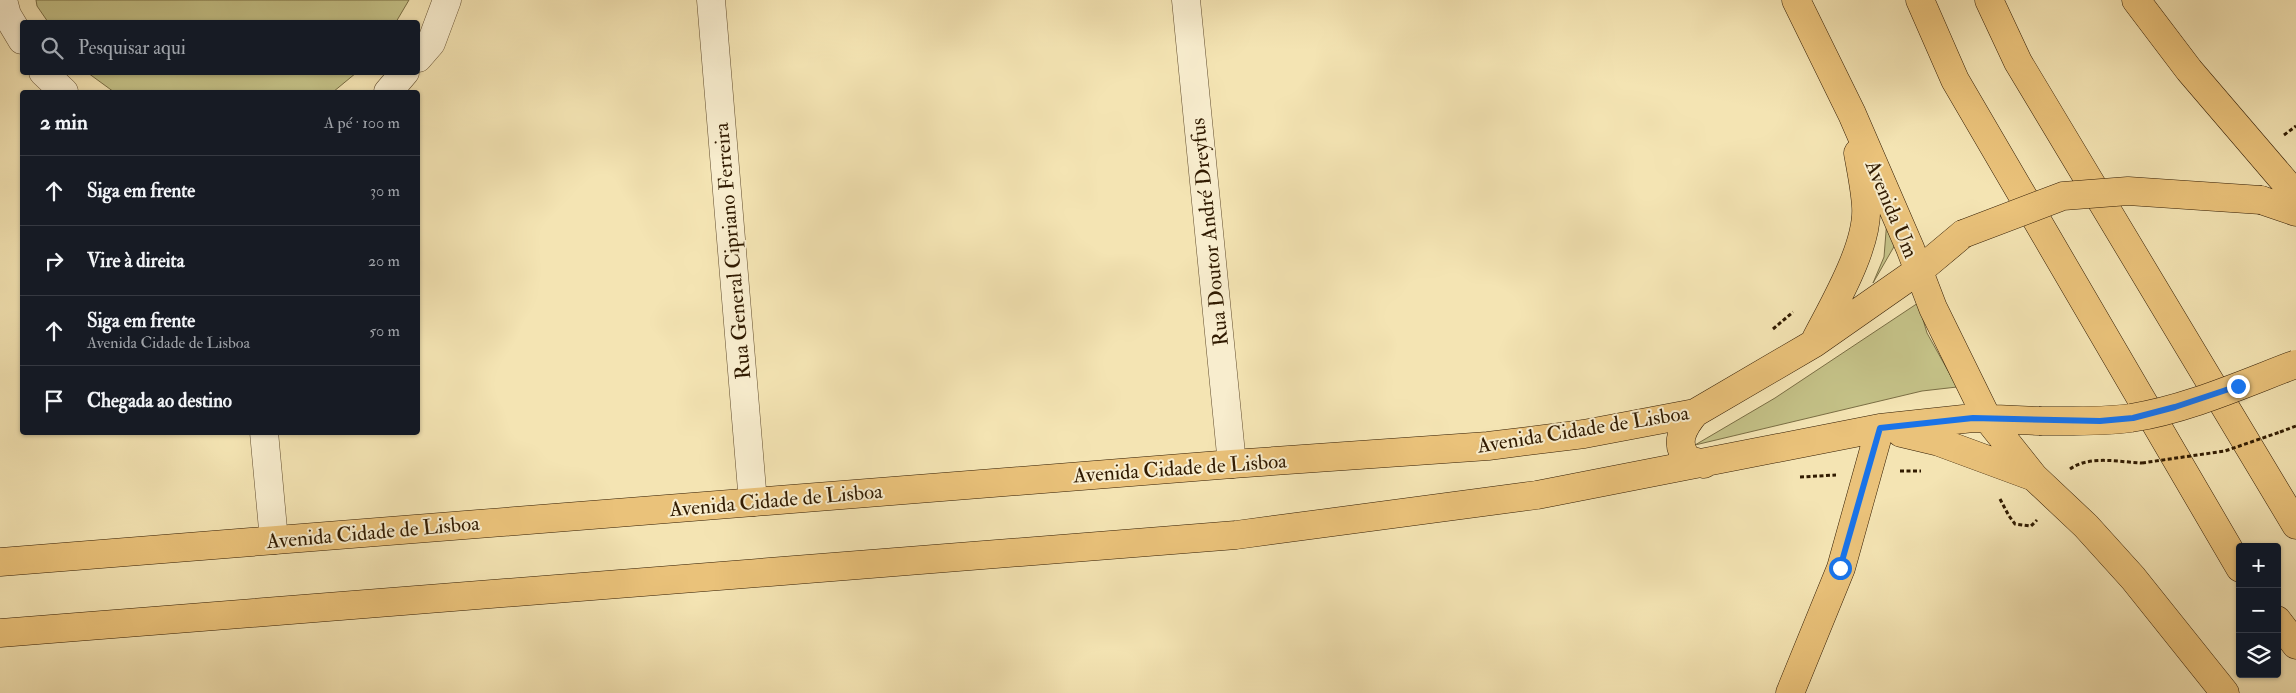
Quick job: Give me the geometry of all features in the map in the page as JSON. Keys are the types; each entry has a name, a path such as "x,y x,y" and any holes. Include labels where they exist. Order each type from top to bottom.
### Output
{"main road":[{"name":"Avenida Um","path":"1796,0 1852,114 1949,344 1987,418 2043,486"},
{"path":"1920,0 1955,80 2236,561"},
{"path":"1989,0 2018,62 2296,525"},
{"path":"2136,0 2190,70 2296,195"},
{"path":"1813,344 1850,272 1860,244 1866,208 1852,114"},
{"name":"Avenida Cidade de Lisboa","path":"0,562 1232,464 1488,446 1584,434 1695,413 1813,344 1918,270 1963,234 2063,196 2128,191 2260,200 2296,212"},
{"path":"0,633 1236,535 1537,496 1880,428 1987,418 2039,421 2100,421 2133,418 2175,407 2296,364"},
{"path":"1695,413 1682,432 1681,448 1688,460 1704,464"},
{"path":"1790,693 1840,568 1880,428"},
{"path":"1880,428 1939,442 2043,486 2086,526 2133,578 2225,693"},
{"path":"2281,625 2296,644"}],"street":[{"path":"3,0 7,15 20,37"},
{"path":"420,56 431,43 447,0"},
{"name":"Rua General Cipriano Ferreira","path":"710,0 753,502"},
{"name":"Rua Doutor André Dreyfus","path":"1186,0 1232,464"},
{"path":"46,75 62,90"},
{"path":"390,90 402,75"},
{"path":"264,435 274,540"}],"path":[{"path":"2260,152 2296,126"},
{"path":"1771,331 1797,309"},
{"path":"1996,494 2003,501 2009,516 2015,524 2031,526 2037,520 2043,486 2080,462 2099,460 2142,463 2225,452 2296,426"},
{"path":"1796,478 1922,471"}],"shaded area":[{"path":"36,0 409,0 397,20 47,20 37,6"},
{"path":"91,75 354,75 335,90 111,90"},
{"path":"1888,207 1903,231 1873,283 1884,257"},
{"path":"1918,303 1927,333 1957,387 1922,391 1695,445 1775,398"}],"route":[{"path":"1840,568 1858,511 1880,428 1973,418 2039,421 2100,421 2133,418 2175,407 2238,386"}]}
